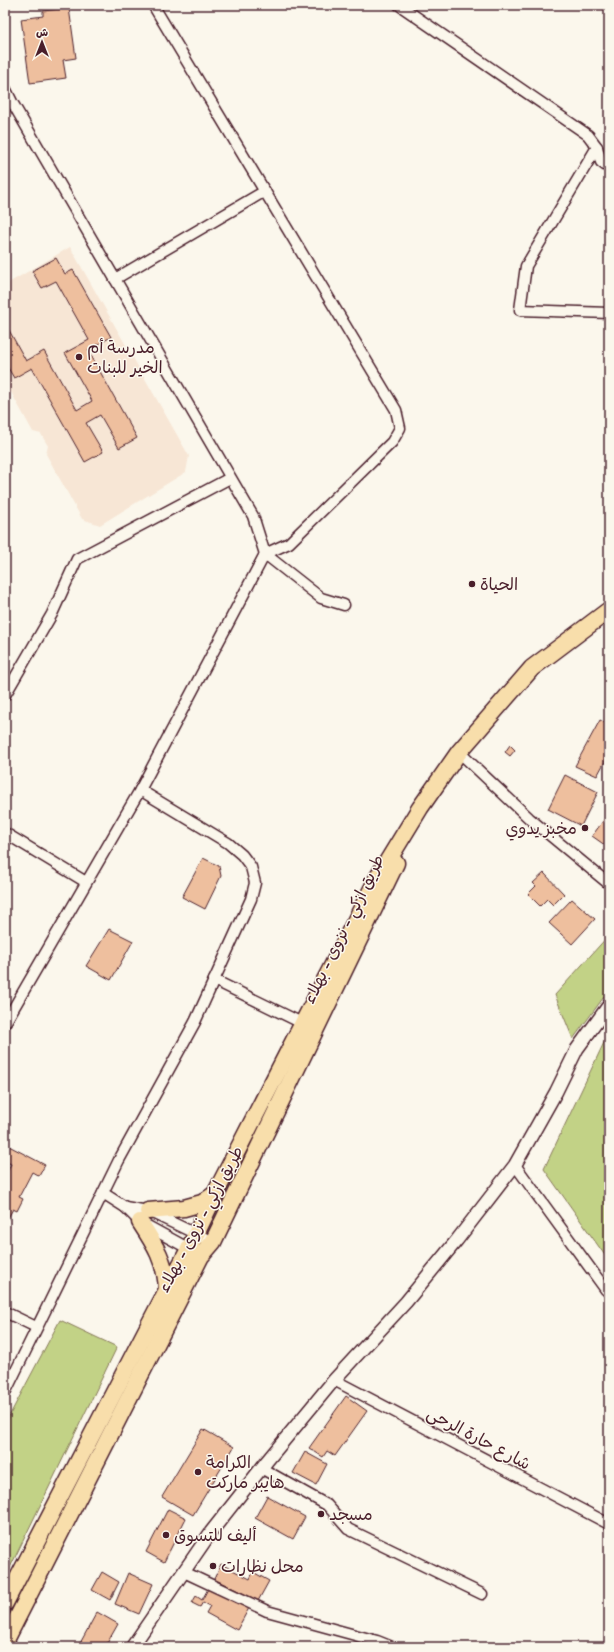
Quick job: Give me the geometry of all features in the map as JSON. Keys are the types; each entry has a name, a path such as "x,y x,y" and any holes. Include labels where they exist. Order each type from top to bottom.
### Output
{"main road":[{"name":"طريق ازكي - نزوى - بهلاء","path":"5,1642 195,1252 197,1235 215,1194 310,1027 386,886 420,808 459,752 532,668 609,610"},
{"name":"طريق ازكي - نزوى - بهلاء","path":"5,1603 167,1290 195,1252 213,1242 310,1027"},
{"path":"167,1290 164,1265 153,1242 144,1217 202,1203 215,1194"}],"street":[{"path":"5,1023 140,790 265,554 289,543 392,442 400,428 396,410 153,5"},
{"path":"399,5 588,135 597,147 601,162 609,168"},
{"path":"5,88 253,516 265,554 322,598 344,605"},
{"path":"597,147 526,266 520,310 609,313"},
{"path":"115,279 265,191"},
{"path":"5,695 52,614 77,559 230,478"},
{"path":"459,752 529,818 609,884"},
{"path":"5,1393 103,1192 195,1022 251,899 255,883 251,867 242,855 228,843 140,790"},
{"path":"5,833 86,882"},
{"path":"214,980 310,1027"},
{"path":"132,1647 211,1532 261,1468 334,1380 406,1302 457,1240 515,1165 556,1092 577,1049 609,1005"},
{"path":"515,1165 606,1290"},
{"path":"103,1192 125,1207 144,1217 195,1252"},
{"path":"144,1217 213,1242"},
{"path":"5,1312 36,1327"},
{"name":"شارع حارة الرحى","path":"334,1380 609,1524"},
{"path":"261,1468 327,1505 348,1529 482,1594"},
{"path":"184,1572 267,1611 377,1641 392,1647"}],"shaded area":[{"path":"70,247 189,456 186,472 100,525 82,519 46,454 48,446 41,434 33,432 11,392 5,395 5,285"}],"green space":[{"path":"609,935 609,990 573,1039 555,995"},
{"path":"609,1032 609,1261 544,1169"},
{"path":"60,1320 117,1347 5,1578 5,1424"}],"building":[{"path":"69,8 76,58 63,60 66,78 30,83 21,19 43,16 43,11"},
{"name":"مدرسة أم الخير للبنات","path":"56,258 65,274 73,270 111,337 88,350 137,438 119,448 100,415 86,423 103,452 85,462 32,368 14,378 5,363 5,323 26,361 44,351 77,410 92,401 65,353 89,340 56,281 42,288 32,271"},
{"path":"600,720 609,725 609,754 597,776 575,766"},
{"path":"510,745 515,750 510,756 505,752"},
{"path":"565,775 598,792 581,826 548,809"},
{"path":"609,813 609,848 592,836"},
{"path":"203,858 219,866 221,876 205,909 182,897"},
{"path":"544,873 564,894 553,905 547,899 540,906 528,894 536,886 533,883"},
{"path":"572,899 595,919 572,944 549,923"},
{"path":"109,929 133,941 111,980 86,966"},
{"path":"9,1146 45,1165 39,1176 32,1172 19,1197 23,1199 17,1211 13,1209 5,1223 5,1176 11,1164 5,1161 5,1154"},
{"path":"346,1396 367,1411 335,1456 327,1451 323,1457 309,1448"},
{"name":"الكرامة هايبر ماركت","path":"203,1429 234,1447 193,1515 162,1497"},
{"path":"305,1452 327,1464 316,1485 293,1473"},
{"path":"267,1496 305,1517 293,1539 255,1518"},
{"name":"أليف للتسوق","path":"168,1509 186,1518 164,1562 146,1552"},
{"path":"221,1564 250,1579 253,1572 269,1581 258,1601 214,1579"},
{"path":"102,1572 119,1582 110,1600 92,1590"},
{"path":"128,1573 153,1584 139,1614 115,1604"},
{"path":"209,1587 249,1608 237,1630 206,1613 210,1606 203,1602 200,1607 192,1603 196,1596 202,1600"},
{"path":"97,1612 118,1624 105,1647 78,1647"}],"place":[{"name":"مدرسة أم الخير للبنات","path":"79,357"},
{"name":"الحياة","path":"472,584"},
{"name":"مخبز يدوي","path":"585,828"},
{"name":"الكرامة هايبر ماركت","path":"198,1472"},
{"name":"مسجد","path":"321,1514"},
{"name":"أليف للتسوق","path":"166,1535"},
{"name":"محل نظارات","path":"213,1566"}]}
